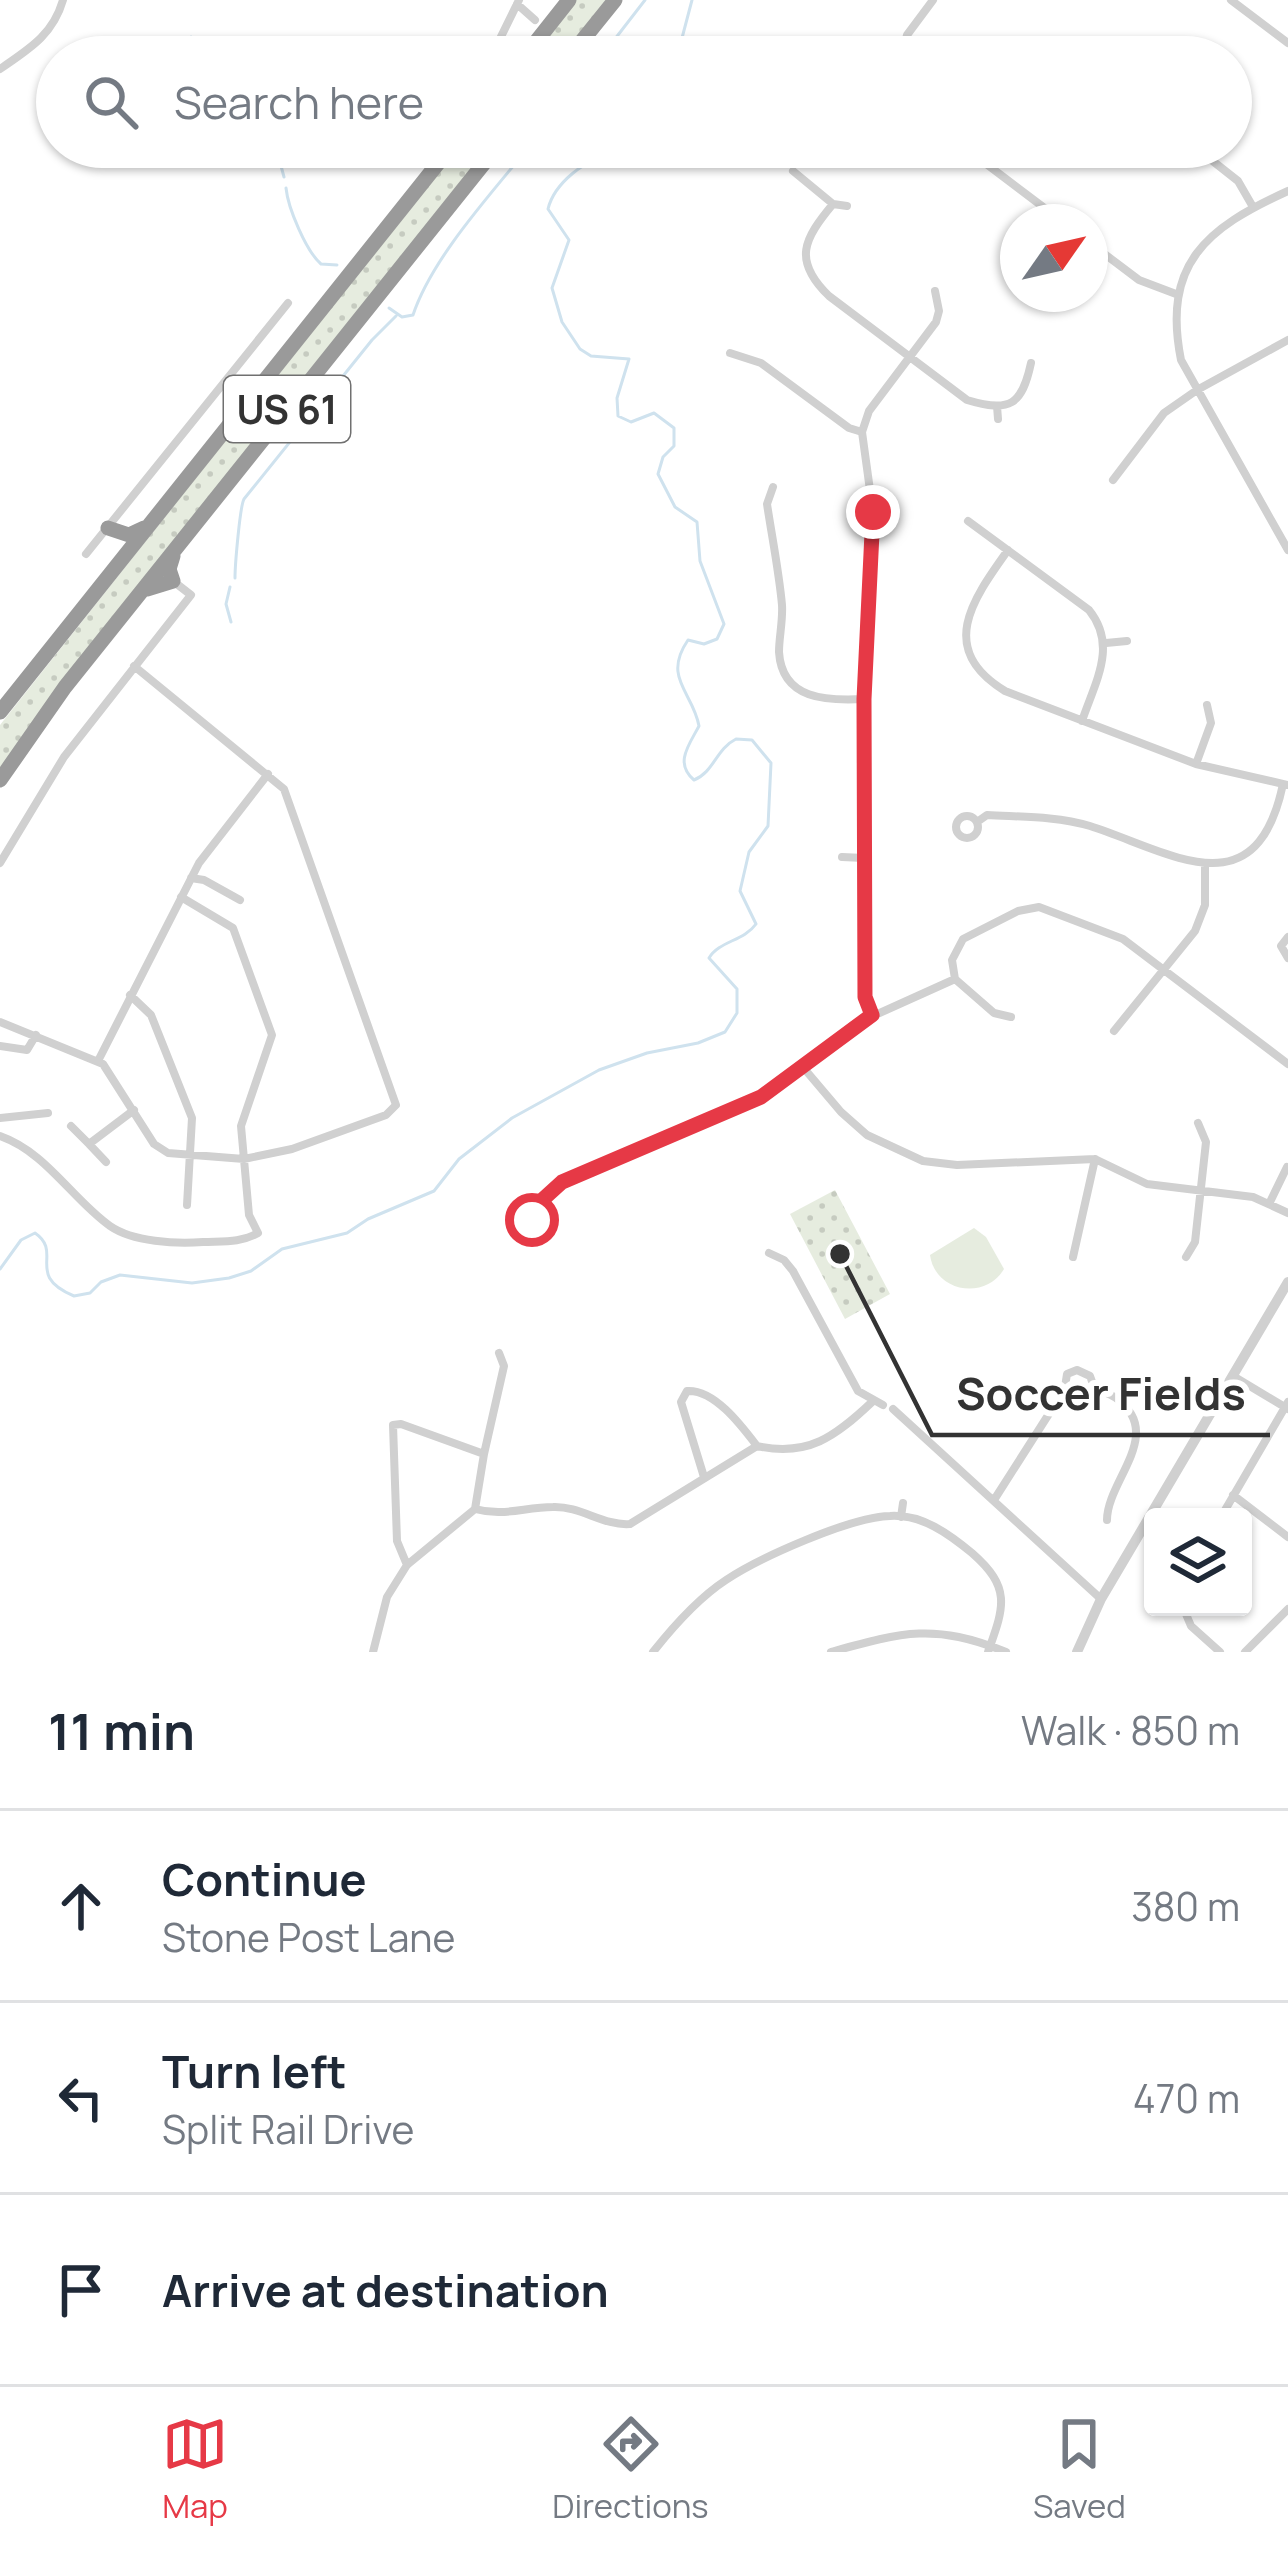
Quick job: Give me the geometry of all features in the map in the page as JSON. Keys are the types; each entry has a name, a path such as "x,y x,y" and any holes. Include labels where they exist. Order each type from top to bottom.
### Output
{"highway":[{"path":"586,36 615,0"},
{"path":"531,36 535,20 565,6"},
{"path":"540,36 565,6"},
{"name":"US 61","path":"0,712 435,168"},
{"name":"US 61","path":"0,780 49,707 480,168"},
{"path":"109,528 130,535 147,526"},
{"path":"109,528 118,545 114,567"},
{"path":"140,593 173,581 169,568 175,550"}],"street":[{"path":"45,36 56,23 63,0"},
{"path":"907,36 933,0"},
{"path":"1232,0 1288,43"},
{"path":"501,36 518,2 535,20"},
{"path":"0,68 36,44"},
{"path":"992,168 1039,204"},
{"path":"1221,168 1238,182 1253,207"},
{"path":"793,171 833,203 847,206"},
{"path":"1288,191 1216,231 1192,259 1176,294 1175,330 1181,360 1288,550"},
{"path":"833,203 810,231 805,247 815,283 968,400 997,406 1018,400 1025,391 1031,363"},
{"path":"1108,257 1139,280 1176,294"},
{"path":"872,1015 865,997 864,699 873,512 862,432 869,411 936,322 935,291"},
{"path":"86,554 288,303"},
{"path":"1113,480 1164,413 1288,340"},
{"path":"730,353 761,363 849,428 862,432"},
{"path":"997,406 998,419"},
{"path":"772,488 767,504 782,608 779,654 783,671 797,690 814,699 864,699"},
{"path":"968,521 1089,610 1100,624 1106,643 1082,721"},
{"path":"976,822 987,815 1063,819 1205,866 1228,861 1251,848 1267,831 1286,784 1196,764 1005,692 985,679 971,658 966,632 971,603 1008,550"},
{"path":"0,863 51,776 191,595 173,581"},
{"path":"1106,643 1127,641"},
{"path":"0,1022 110,1070 161,1150 244,1159 292,1149 386,1115 396,1105 284,789 134,666"},
{"path":"1196,764 1211,724 1207,705"},
{"path":"98,1061 191,878 268,774"},
{"path":"842,857 864,858"},
{"path":"1114,1031 1195,931 1205,905 1205,866"},
{"path":"191,878 205,880 240,900"},
{"path":"0,1136 64,1181 111,1227 174,1244 244,1240 258,1232 249,1215 241,1126 272,1035 233,928 181,897"},
{"path":"1011,1016 994,1013 956,979 952,960 963,939 1018,911 1039,907 1123,939 1288,1064"},
{"path":"1288,937 1281,946 1288,958"},
{"path":"532,1220 540,1202 562,1182 761,1097 872,1015 956,979"},
{"path":"130,995 151,1015 192,1118 187,1204"},
{"path":"0,1046 28,1050 36,1034"},
{"path":"802,1066 867,1135 923,1161 957,1165 1095,1159 1147,1184 1253,1197 1288,1213"},
{"path":"88,1144 134,1110"},
{"path":"0,1118 48,1113"},
{"path":"1186,1257 1195,1242 1206,1142 1198,1123"},
{"path":"70,1126 106,1162"},
{"path":"1073,1257 1095,1159"},
{"path":"1270,1202 1287,1167"},
{"path":"769,1253 793,1271 858,1390 883,1405 994,1500 1101,1599"},
{"path":"1077,1652 1101,1599 1288,1282"},
{"path":"373,1652 387,1597 407,1565 475,1509 504,1366 499,1353"},
{"path":"994,1500 1064,1394 1067,1374 1077,1370 1090,1376 1095,1389"},
{"path":"1226,1508 1287,1406 1233,1376"},
{"path":"1064,1394 1095,1389 1119,1400 1128,1411 1136,1440 1132,1460 1107,1504 1107,1520"},
{"path":"704,1477 681,1402 686,1390 706,1395 757,1445 783,1452 804,1450 883,1405"},
{"path":"407,1565 397,1541 393,1425 484,1454"},
{"path":"475,1509 496,1515 552,1506 623,1525 757,1445"},
{"path":"1234,1495 1288,1537"},
{"path":"901,1517 903,1503"},
{"path":"653,1652 726,1580 857,1521 901,1517 950,1535 1006,1591 990,1649"},
{"path":"1245,1652 1288,1609"},
{"path":"1187,1616 1220,1652"},
{"path":"831,1652 909,1631 947,1633 1006,1652"}],"shaded area":[{"path":"576,0 609,0 580,36 547,36"},
{"path":"441,168 474,168 0,770 0,725"},
{"path":"835,1190 890,1294 845,1319 790,1214"},
{"path":"974,1228 986,1237 1004,1269 985,1286 962,1288 941,1277 930,1255"}],"waterway":[{"path":"617,36 645,0"},
{"path":"683,36 692,0"},
{"path":"282,168 284,177"},
{"path":"389,308 402,317 413,315 448,249 512,168"},
{"path":"0,1269 21,1240 35,1233 46,1248 51,1280 74,1296 90,1293 101,1282 120,1275 192,1283 251,1271 282,1249 347,1233 434,1191 459,1159 512,1118 599,1070 725,1032 737,1013 737,989 709,958 756,924 740,891 749,852 768,826 771,763 752,740 736,739 694,780 685,767 685,754 699,726 678,675 681,653 688,640 704,644 717,639 724,624 700,561 697,522 675,507 658,474 663,457 674,446 674,428 654,413 631,422 618,416 617,398 629,359 591,356 580,349 562,322 552,288 569,240 548,209 557,190 581,168"},
{"path":"286,188 309,249 321,264 337,265"},
{"path":"235,578 244,499 396,316"},
{"path":"230,587 226,604 231,622"}],"place":[{"name":"Soccer Fields","path":"840,1254"}],"route":[{"path":"532,1220 540,1202 562,1182 761,1097 872,1015 865,997 864,699 873,512"}]}
